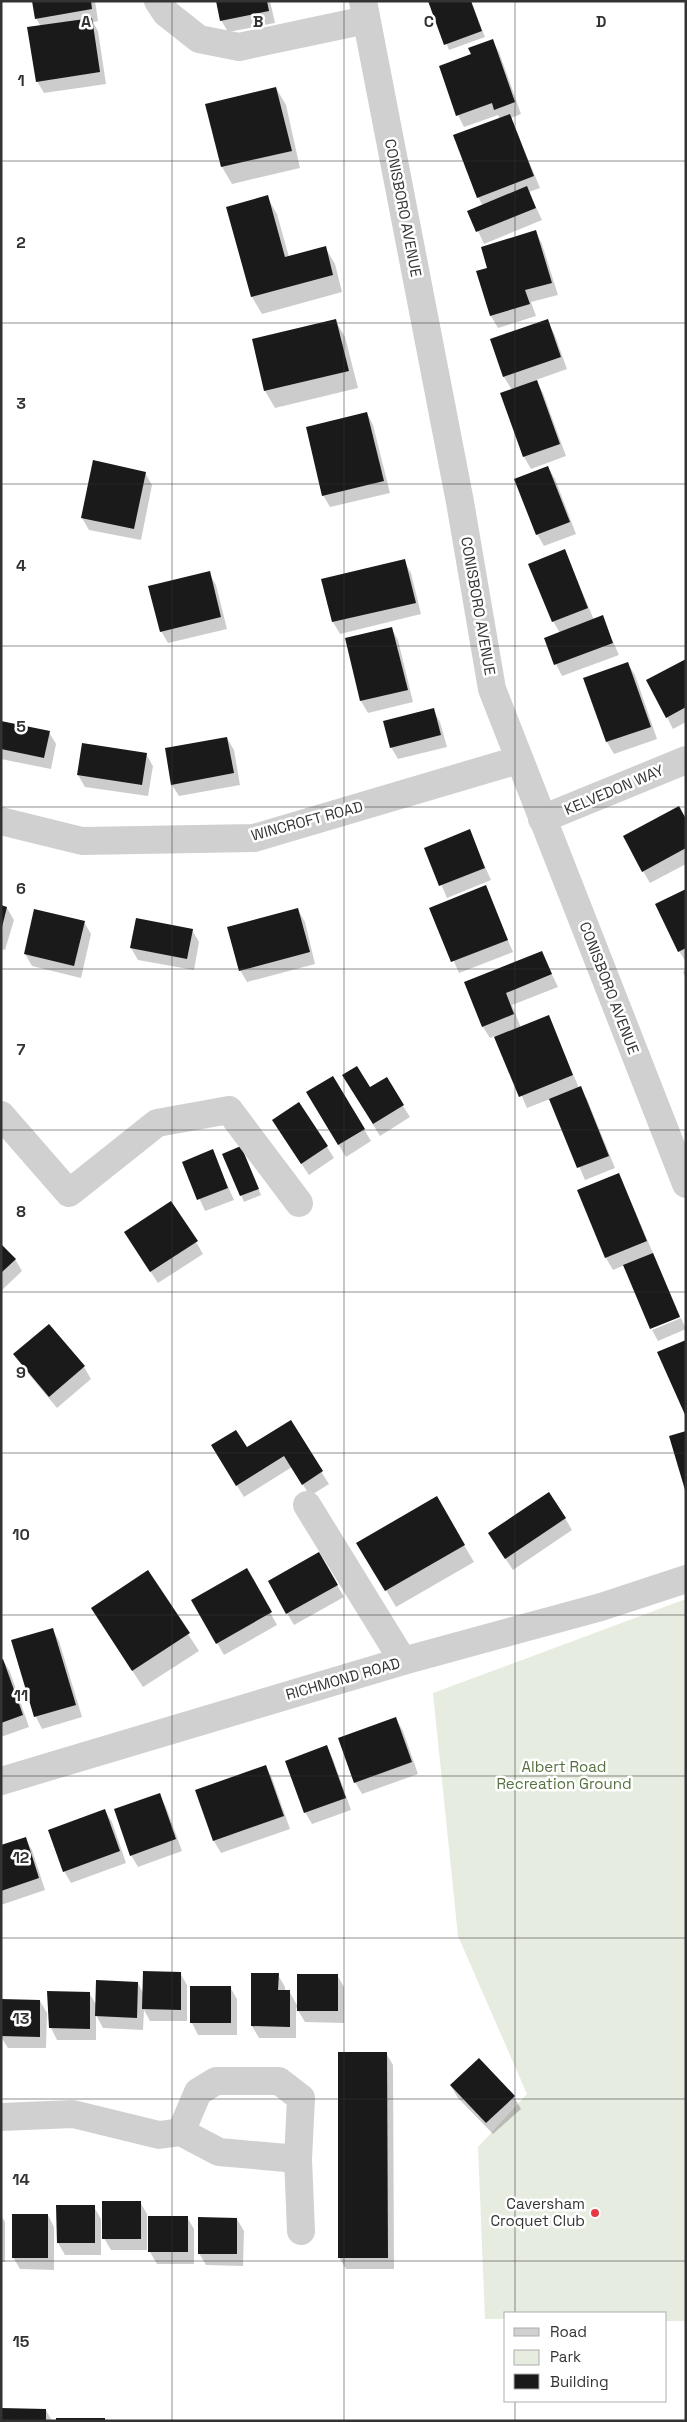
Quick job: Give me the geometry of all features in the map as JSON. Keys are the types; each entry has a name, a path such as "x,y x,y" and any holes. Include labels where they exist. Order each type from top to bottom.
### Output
{"street":[{"path":"158,1 166,13 199,39 239,47 365,10"},
{"name":"CONISBORO AVENUE","path":"365,10 460,502 492,689 518,760 686,1184"},
{"name":"WINCROFT ROAD","path":"1,821 82,841 254,838 518,760"},
{"name":"KELVEDON WAY","path":"542,819 686,760"},
{"path":"1,1115 69,1193 157,1123 229,1110 299,1203"},
{"path":"307,1505 403,1661"},
{"name":"RICHMOND ROAD","path":"1,1781 403,1661 601,1607 686,1579"},
{"path":"181,2132 198,2092 216,2081 279,2081 301,2098 298,2159 301,2231"},
{"path":"1,2117 73,2114 159,2135 181,2132 219,2152 298,2159"}],"green space":[{"name":"Albert Road Recreation Ground","path":"686,1599 686,2321 667,2321 667,2312 504,2312 504,2319 485,2319 478,2147 527,2094 458,1936 433,1693"}],"building":[{"path":"32,1 91,1 92,9 35,19"},
{"path":"216,1 267,1 269,11 220,21"},
{"path":"428,1 471,1 482,31 444,45"},
{"path":"92,18 100,72 36,82 27,27"},
{"path":"493,39 515,102 494,110 492,103 456,116 439,66 471,54 468,48"},
{"path":"276,87 292,151 221,167 205,104"},
{"path":"510,114 534,176 477,198 453,135"},
{"path":"527,186 536,208 476,232 467,211"},
{"path":"268,195 285,257 326,246 333,275 251,297 226,207"},
{"path":"536,230 552,283 525,290 530,304 490,316 476,271 487,268 481,247"},
{"path":"336,319 349,371 264,391 252,339"},
{"path":"548,319 561,357 503,377 490,339"},
{"path":"537,380 560,444 523,457 500,393"},
{"path":"367,412 384,481 322,496 306,427"},
{"path":"93,460 146,472 134,529 81,518"},
{"path":"548,466 570,522 536,535 514,479"},
{"path":"565,549 588,608 552,622 528,564"},
{"path":"405,559 416,603 332,622 321,579"},
{"path":"210,571 221,617 160,632 148,586"},
{"path":"603,615 613,643 554,665 544,638"},
{"path":"392,627 408,690 360,701 345,638"},
{"path":"686,659 686,707 666,718 646,680"},
{"path":"628,662 651,727 606,742 583,678"},
{"path":"434,708 441,735 390,748 383,721"},
{"path":"1,721 50,731 44,758 1,749"},
{"path":"227,737 234,773 171,785 165,748"},
{"path":"82,743 147,753 142,785 77,775"},
{"path":"679,806 686,819 686,848 642,872 623,836"},
{"path":"470,829 485,868 439,886 424,848"},
{"path":"486,885 508,940 451,962 429,908"},
{"path":"686,889 686,948 678,952 655,904"},
{"path":"1,905 7,907 2,927 1,927"},
{"path":"298,908 310,952 239,971 227,927"},
{"path":"34,909 85,921 74,966 24,954"},
{"path":"136,918 193,929 187,959 130,948"},
{"path":"542,951 552,974 506,993 514,1014 482,1027 464,982"},
{"path":"549,1015 573,1075 519,1097 494,1037"},
{"path":"357,1066 370,1087 387,1077 404,1105 373,1124 342,1075"},
{"path":"333,1076 365,1129 338,1145 306,1092"},
{"path":"581,1086 609,1156 577,1168 549,1099"},
{"path":"299,1102 328,1146 301,1164 272,1120"},
{"path":"241,1146 259,1189 240,1196 222,1154"},
{"path":"213,1149 228,1188 197,1200 182,1162"},
{"path":"619,1173 647,1241 605,1258 577,1190"},
{"path":"171,1201 198,1241 150,1272 124,1232"},
{"path":"1,1244 16,1259 1,1273"},
{"path":"653,1253 680,1317 650,1329 623,1265"},
{"path":"49,1324 85,1366 49,1397 13,1354"},
{"path":"686,1340 686,1417 657,1352"},
{"path":"291,1420 323,1471 302,1485 284,1456 236,1486 211,1445 236,1430 247,1447"},
{"path":"686,1431 686,1490 685,1490 669,1436"},
{"path":"549,1492 566,1518 505,1559 488,1533"},
{"path":"437,1496 465,1545 385,1591 356,1543"},
{"path":"319,1552 338,1585 286,1614 268,1581"},
{"path":"247,1568 272,1612 216,1644 191,1600"},
{"path":"148,1570 190,1633 132,1671 91,1608"},
{"path":"53,1628 76,1705 34,1717 11,1640"},
{"path":"3,1659 23,1715 1,1723 1,1660"},
{"path":"396,1717 412,1762 354,1783 338,1738"},
{"path":"327,1745 346,1798 304,1813 285,1761"},
{"path":"266,1765 284,1816 213,1841 195,1790"},
{"path":"160,1793 176,1839 130,1856 114,1809"},
{"path":"105,1809 120,1851 63,1872 48,1830"},
{"path":"26,1837 39,1878 1,1891 1,1845"},
{"path":"143,1971 181,1972 181,2010 142,2009"},
{"path":"251,1973 279,1973 278,1990 290,1990 290,2027 251,2026"},
{"path":"297,1974 338,1974 338,2011 297,2011"},
{"path":"96,1980 138,1982 137,2018 95,2016"},
{"path":"190,1986 231,1986 231,2023 190,2023"},
{"path":"47,1991 90,1992 90,2029 49,2028"},
{"path":"1,1999 40,2000 40,2037 1,2036"},
{"path":"338,2052 387,2052 388,2258 338,2258"},
{"path":"479,2058 515,2096 486,2123 450,2085"},
{"path":"102,2201 141,2201 141,2239 102,2239"},
{"path":"56,2205 95,2205 95,2243 57,2243"},
{"path":"12,2214 48,2214 48,2258 12,2258"},
{"path":"148,2216 188,2216 188,2252 148,2252"},
{"path":"198,2217 237,2218 237,2254 198,2254"},
{"path":"1,2408 46,2409 46,2421 1,2421"},
{"path":"56,2418 105,2418 105,2421 56,2421"}],"place":[{"name":"Caversham Croquet Club","path":"595,2213"}]}
